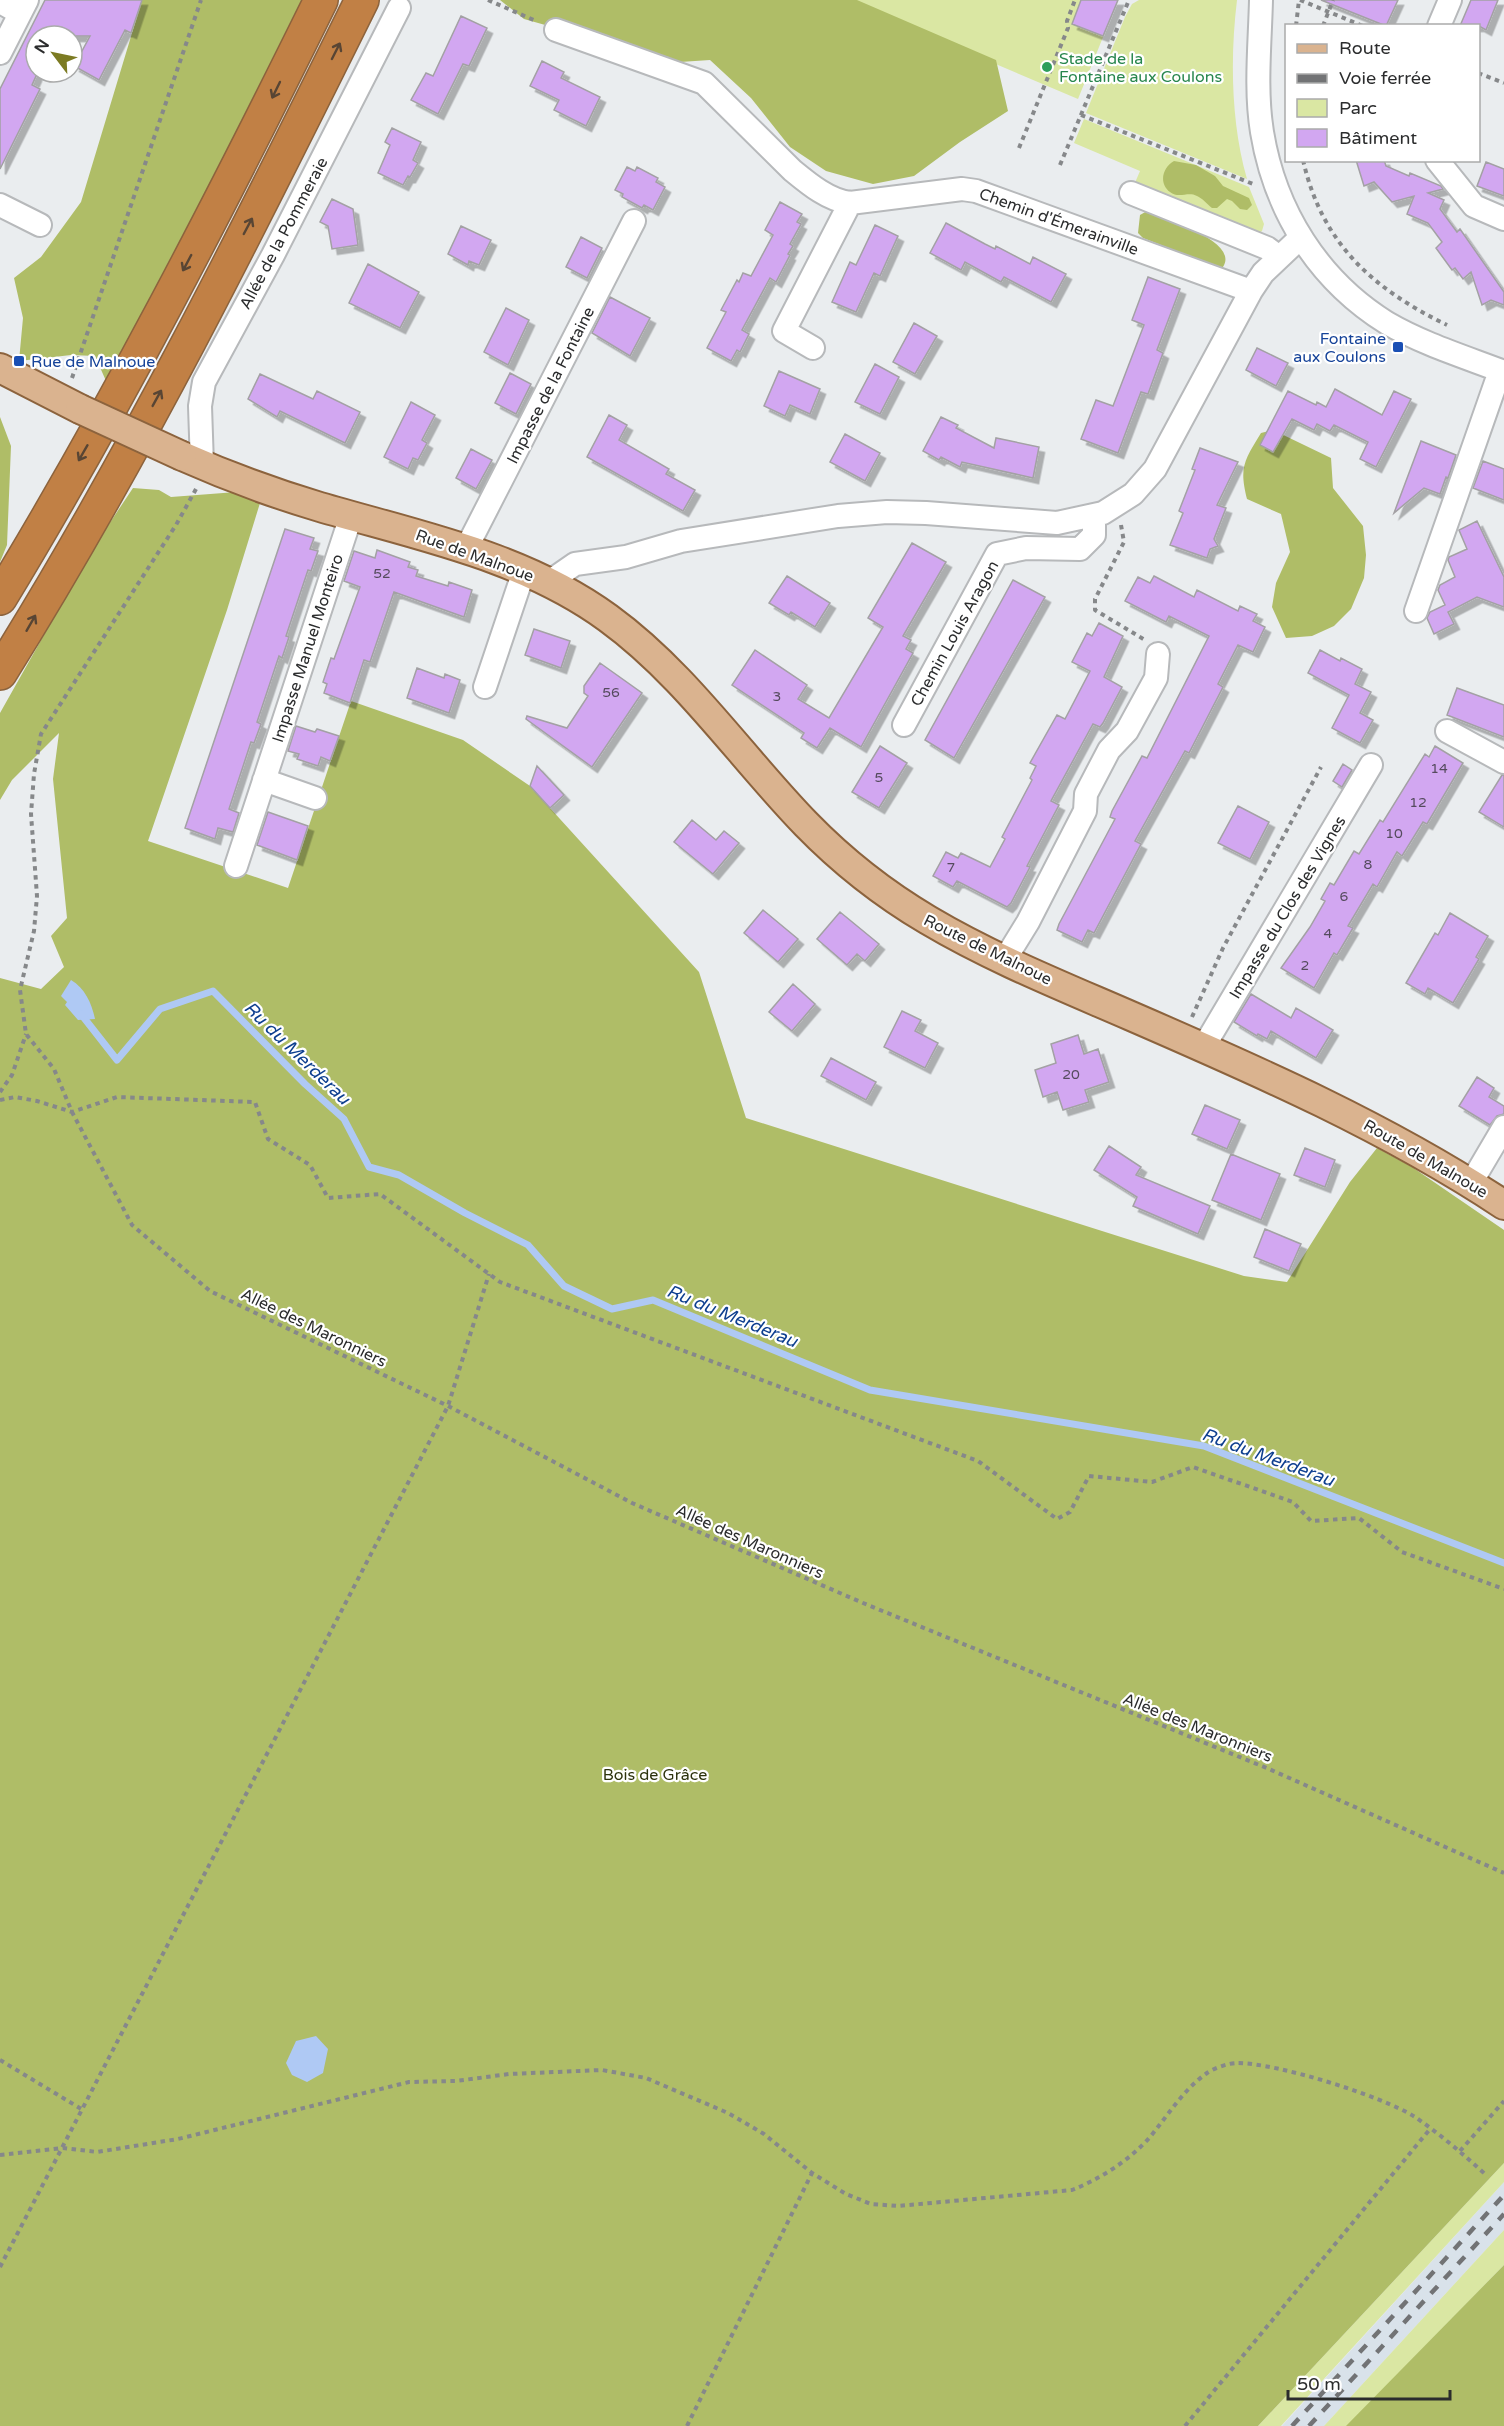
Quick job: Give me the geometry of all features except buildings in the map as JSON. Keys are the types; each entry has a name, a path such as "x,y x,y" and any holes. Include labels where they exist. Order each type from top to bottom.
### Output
{"highway":[{"path":"0,598 132,368 260,123 321,0"},
{"path":"0,673 85,531 167,381 267,190 362,0"}],"main road":[{"name":"Rue de Malnoue","path":"0,369 192,461 268,492 466,549 537,577"},
{"name":"Route de Malnoue","path":"537,577 606,616 646,649 679,682 807,825 854,868 909,909 1004,961 1338,1109 1398,1139 1504,1204"}],"street":[{"path":"1261,0 1259,68 1261,130 1274,184 1300,238 1335,282 1387,322 1423,341 1502,372 1416,611"},
{"path":"1440,24 1450,0"},
{"path":"0,2 24,6 0,53"},
{"name":"Allée de la Pommeraie","path":"192,461 204,382 273,255 399,8"},
{"name":"Chemin d'Émerainville","path":"556,30 704,83 806,182 832,198 849,203 962,189 976,191 1251,291"},
{"path":"1439,162 1474,206 1504,219"},
{"path":"1131,193 1267,248 1279,257"},
{"path":"813,348 784,331 849,203"},
{"path":"0,205 40,225"},
{"name":"Impasse de la Fontaine","path":"466,549 634,221"},
{"path":"485,687 537,577 575,564 626,556 681,541 838,516 897,512 1058,523 1094,516 1118,505 1133,494 1155,469 1251,291 1279,257 1300,238"},
{"name":"Impasse Manuel Monteiro","path":"236,866 351,516"},
{"name":"Chemin Louis Aragon","path":"904,724 997,554 1026,548 1080,549 1094,535 1094,516"},
{"path":"1004,961 1028,922 1084,811 1086,794 1109,750 1127,731 1156,678 1158,654"},
{"path":"1447,731 1504,762"},
{"name":"Impasse du Clos des Vignes","path":"1193,1043 1371,765"},
{"path":"264,780 315,798"},
{"path":"1471,1183 1504,1127"}],"path":[{"path":"72,405 201,0"},
{"path":"488,0 556,30"},
{"path":"1019,148 1068,28 1067,21 1075,0"},
{"path":"1060,165 1129,0"},
{"path":"1296,24 1300,0 1358,24"},
{"path":"1324,24 1333,0"},
{"path":"1480,73 1504,83"},
{"path":"1081,115 1264,188"},
{"path":"1304,162 1314,197 1327,224 1357,266 1394,295 1426,315 1453,327"},
{"path":"0,1092 12,1075 26,1034 20,990 34,931 38,896 31,814 34,774 41,734 195,493 192,461"},
{"path":"1118,505 1125,542 1095,599 1095,610 1144,639 1158,654"},
{"path":"1193,1043 1223,948 1321,767"},
{"name":"Allée des Maronniers","path":"26,1034 54,1070 72,1112 132,1225 210,1291 448,1406 632,1503 862,1603 1269,1769 1504,1873"},
{"path":"0,1100 15,1097 72,1112 117,1097 255,1102 268,1139 310,1165 328,1198 380,1194 500,1282 978,1461 1057,1519 1070,1512 1089,1476 1152,1482 1193,1467 1293,1502 1311,1521 1359,1518 1402,1552 1504,1589"},
{"path":"0,2267 448,1406 489,1274"},
{"path":"0,2061 83,2110"},
{"path":"0,2155 63,2148 97,2152 178,2139 410,2082 456,2081 510,2074 602,2070 646,2078 729,2113 764,2134 812,2173 846,2194 872,2204 898,2206 1072,2190 1092,2182 1123,2161 1148,2138 1186,2090 1210,2071 1236,2063 1272,2068 1344,2088 1413,2116 1460,2151 1486,2175"},
{"path":"1460,2151 1504,2101"},
{"path":"1185,2426 1430,2129"},
{"path":"687,2426 812,2173"}],"shaded area":[{"path":"1504,2182 1504,2230 1324,2426 1282,2426"}],"green space":[{"path":"142,0 303,0 110,390 95,356 71,355 19,361 23,318 14,278 41,257 81,202"},
{"path":"500,0 857,0 996,60 1008,111 960,142 914,176 873,184 826,171 790,147 751,98 710,60 665,63 616,45 524,19"},
{"name":"Stade de la Fontaine aux Coulons","path":"845,0 1118,0 1078,99"},
{"path":"1139,0 1237,0 1233,45 1233,90 1238,136 1247,179 1086,113 1125,17 1132,4"},
{"path":"1084,119 1249,187 1264,224 1262,231 1258,234 1134,185 1140,171 1074,143"},
{"path":"1174,161 1196,165 1215,176 1223,186 1249,198 1252,205 1247,210 1240,209 1227,199 1217,208 1212,208 1194,195 1173,194 1166,188 1163,175"},
{"path":"1147,211 1183,225 1211,240 1221,248 1225,257 1223,267 1220,268 1143,238 1138,233 1140,215"},
{"path":"0,417 11,446 7,545 0,562"},
{"path":"1273,430 1331,458 1333,488 1363,526 1366,555 1364,578 1351,609 1334,626 1312,636 1286,638 1272,607 1276,583 1290,552 1281,514 1247,499 1243,479 1247,458 1261,433"},
{"name":"Bois de Grâce","path":"133,488 159,490 171,497 264,490 227,610 148,841 288,888 351,701 463,740 530,786 699,972 746,1118 1244,1276 1287,1282 1350,1182 1377,1148 1412,1167 1504,1230 1504,2163 1258,2426 0,2426 0,978 41,989 64,967 51,936 67,918 53,779 59,733 12,780 0,800 0,713 93,548"},
{"path":"1504,2163 1504,2182 1281,2426 1258,2426"},
{"path":"1504,2230 1504,2265 1347,2426 1324,2426"},
{"path":"1504,2265 1504,2426 1346,2426"}],"water":[{"path":"71,980 87,997 95,1019 78,1020 65,1005 67,1002 61,996"},
{"path":"316,2036 328,2049 323,2073 307,2082 292,2075 286,2063 296,2041"}],"waterway":[{"name":"Ru du Merderau","path":"81,1014 117,1060 160,1009 213,991 305,1084 344,1119 369,1167 399,1175 465,1213 528,1245 564,1286 612,1309 653,1300 870,1390 1204,1446 1504,1563"}],"railway":[{"path":"1292,2426 1504,2195"},
{"path":"1309,2426 1504,2214"}],"place":[{"name":"Stade de la Fontaine aux Coulons","path":"1047,67"},
{"name":"Fontaine aux Coulons","path":"1398,347"},
{"name":"Rue de Malnoue","path":"19,361"}]}
